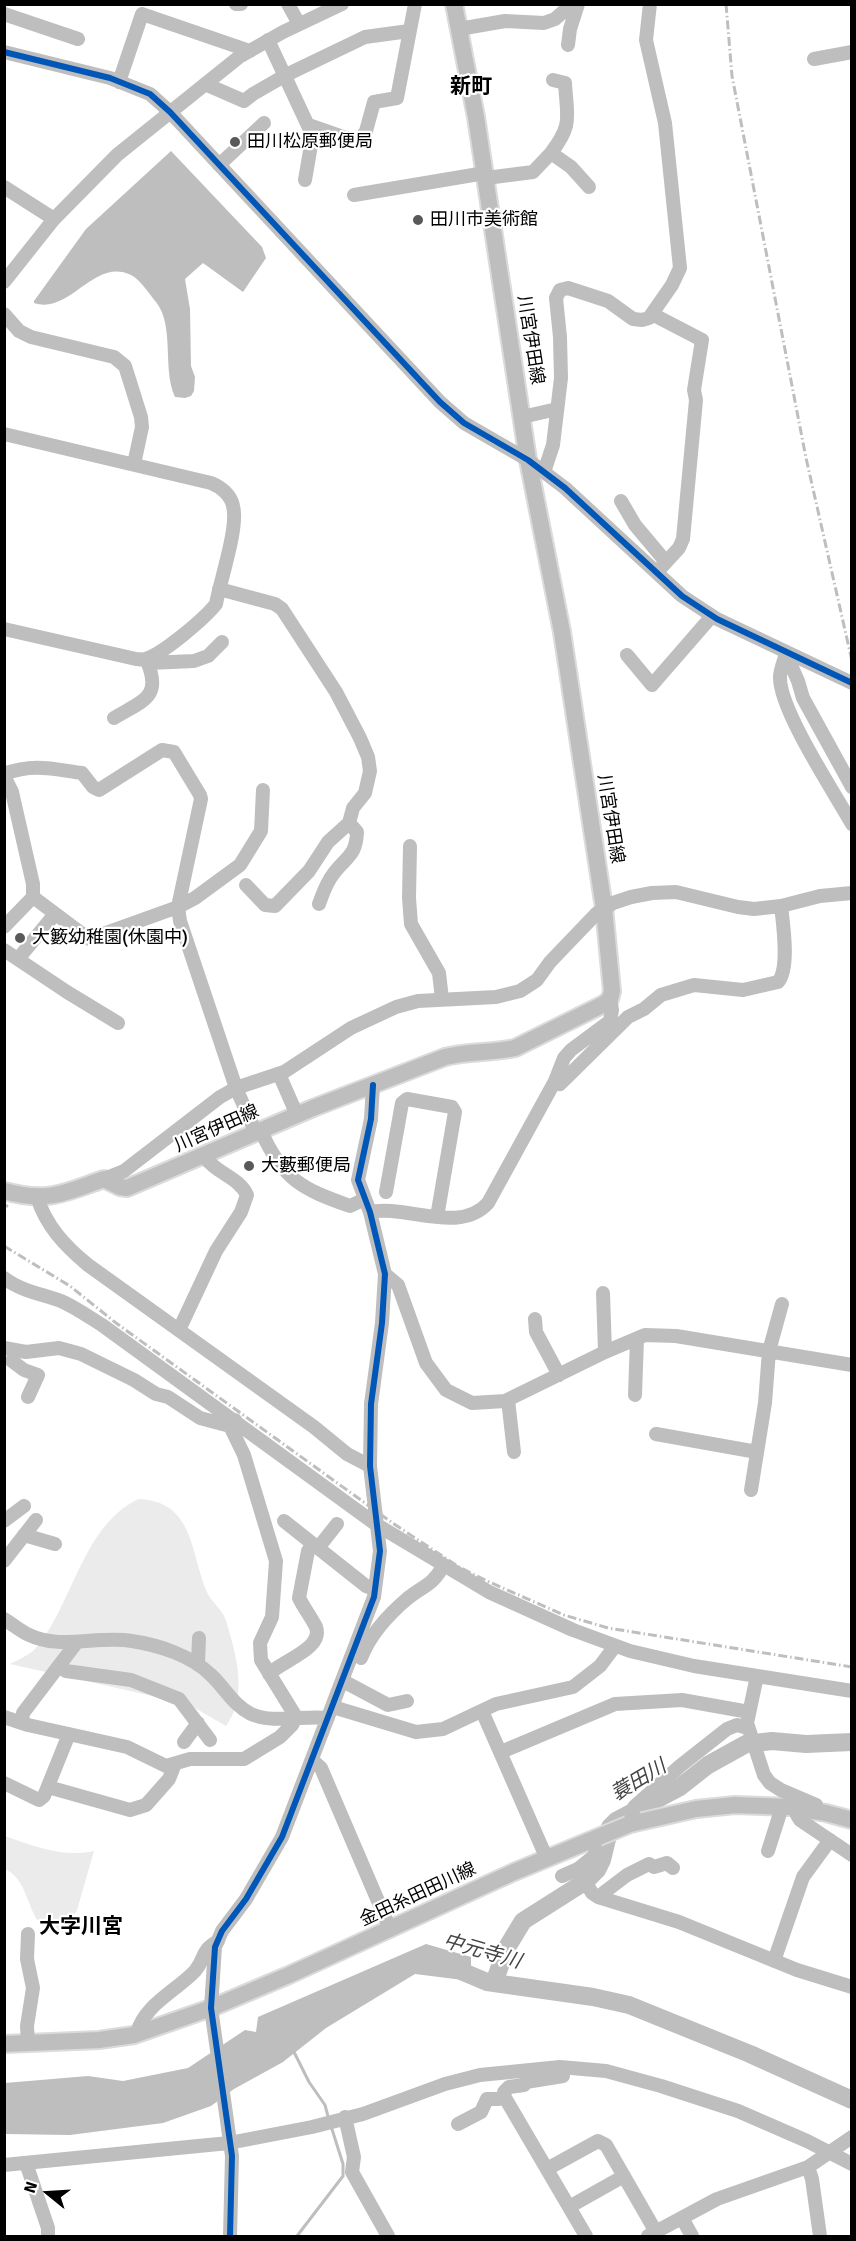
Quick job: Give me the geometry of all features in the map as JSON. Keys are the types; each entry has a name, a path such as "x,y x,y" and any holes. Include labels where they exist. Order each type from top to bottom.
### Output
{"main road":[{"name":"川宮伊田線","path":"104,1179 127,1188 297,1115 444,1057 462,1053 502,1051 515,1047 610,999 612,991 604,908 562,632 528,459 485,176 454,4"},
{"path":"4,1191 37,1197 56,1196 104,1179"},
{"name":"金田糸田田川線","path":"4,2044 99,2040 137,2034 212,2012 390,1929 630,1824 696,1809 735,1805 816,1811 852,1820"}],"street":[{"path":"236,4 241,4"},
{"path":"288,4 299,24"},
{"path":"309,125 358,142 366,131 374,102 397,98 414,4"},
{"path":"459,29 505,21 544,24 555,19 572,4"},
{"path":"568,45 570,29 578,4"},
{"path":"544,472 553,445 561,378 556,298 560,290 568,288 608,301 633,319 642,320 649,318 652,314 672,285 680,268 681,260 665,123 646,40 650,4"},
{"path":"4,282 54,219 117,155 250,51 299,24 341,5"},
{"path":"4,14 78,39"},
{"path":"119,82 142,14 250,51"},
{"path":"205,84 244,101 286,75 365,37 409,32"},
{"path":"268,40 309,125 311,145 305,180"},
{"path":"4,52 119,82 150,94 170,112 440,402 464,423 528,459 661,567"},
{"path":"814,60 852,52"},
{"path":"354,195 485,176 533,172 564,135 567,122 565,83 553,80"},
{"path":"219,165 264,123"},
{"path":"550,153 571,167 589,187"},
{"path":"4,187 54,219"},
{"path":"4,314 19,331 31,337 114,357 125,366 142,427 134,464"},
{"path":"652,314 702,340 694,390 696,400 683,539 679,549 661,567"},
{"path":"522,417 557,409"},
{"path":"4,434 211,483 230,497 234,507 234,521 216,604 208,614 147,661"},
{"path":"621,501 661,567 682,596 712,616 786,654 852,683"},
{"path":"219,589 275,604 282,609 336,692 360,738 368,757 370,771 365,793 353,808 349,823 328,842 309,872 275,906 266,906 246,885"},
{"path":"627,655 652,685 712,616"},
{"path":"4,629 147,661 194,661 208,656 222,642"},
{"path":"786,654 803,698 852,787"},
{"path":"786,654 780,676 784,699 792,718 852,824"},
{"path":"114,718 147,698 154,684 147,661"},
{"path":"4,927 33,897 33,884 12,792 4,775 21,768 37,767 82,774 93,788 99,790 162,750 174,752 201,799 178,907 180,921 236,1088 259,1132 270,1151 294,1181 316,1194 350,1206 367,1205 437,1217 467,1216 481,1211 488,1203 555,1081 564,1058 571,1050 610,1021 612,1010 610,999"},
{"path":"33,897 89,939 178,907 195,898 240,865 261,831 263,790"},
{"path":"319,904 325,886 356,846 357,832 349,823"},
{"path":"410,846 411,924 439,972 442,999"},
{"path":"104,1179 124,1171 209,1104 236,1088 279,1074 351,1028 396,1007 418,1001 496,997 520,991 537,980 575,934 604,908 631,897 676,892 754,909 782,906 820,896 852,893"},
{"path":"555,1081 560,1084 628,1017 644,1009 661,995 694,985 743,990 778,982 783,973 782,906"},
{"path":"18,959 55,914"},
{"path":"4,950 118,1023"},
{"path":"279,1074 297,1115"},
{"path":"230,2236 232,2156 212,2012 213,1962 222,1931 246,1899 282,1838 345,1682 374,1598 380,1551 370,1466 370,1404 382,1323 385,1274 358,1180 370,1119 373,1085"},
{"path":"386,1192 402,1104 407,1099 452,1107 455,1112 437,1217"},
{"path":"178,1330 216,1251 241,1212 247,1195 243,1187 209,1164 204,1156"},
{"path":"37,1197 42,1212 64,1245 314,1427 347,1454 370,1466"},
{"path":"385,1274 398,1285 426,1363 446,1389 472,1403 508,1400 645,1335 676,1336 852,1365"},
{"path":"4,1278 29,1291 62,1302 102,1325 232,1423 377,1525 489,1592 615,1646 694,1666 852,1691"},
{"path":"603,1293 605,1352"},
{"path":"751,1490 769,1351 782,1304"},
{"path":"535,1319 536,1332 559,1375"},
{"path":"635,1395 637,1338"},
{"path":"11,1354 59,1348 81,1354 134,1380 156,1394 168,1397 200,1418 232,1423"},
{"path":"4,1374 11,1354"},
{"path":"11,1354 24,1370 38,1375 27,1397"},
{"path":"508,1400 514,1452"},
{"path":"232,1423 276,1562 272,1617 260,1643 261,1660 296,1717"},
{"path":"656,1434 757,1452"},
{"path":"4,1521 24,1506"},
{"path":"4,1561 36,1520"},
{"path":"284,1521 366,1586 375,1589"},
{"path":"269,1674 275,1668 313,1646 317,1630 299,1598 308,1551 337,1524"},
{"path":"24,1535 55,1544"},
{"path":"345,1682 354,1677 367,1643 409,1598 436,1579 443,1566"},
{"path":"7,1626 46,1641 61,1643 132,1641 183,1656 198,1664 212,1676 240,1708 253,1715 283,1718 331,1713 416,1732 443,1729 496,1704 573,1687 600,1666 615,1646"},
{"path":"198,1664 199,1638"},
{"path":"22,1723 23,1713 77,1642"},
{"path":"59,1666 66,1671 142,1682 179,1699 210,1740"},
{"path":"757,1676 748,1728 764,1775 770,1783 781,1790 816,1804 816,1811"},
{"path":"345,1682 388,1704 407,1701"},
{"path":"501,1752 615,1704 682,1700 749,1712"},
{"path":"482,1711 546,1859"},
{"path":"4,1717 127,1747 166,1766 190,1759 244,1759 280,1737 292,1725 296,1717"},
{"path":"184,1742 198,1723"},
{"path":"630,1824 634,1807 680,1766 727,1729 737,1725 748,1728"},
{"path":"4,1783 39,1800 44,1796 69,1734"},
{"path":"312,1760 321,1768 390,1929"},
{"path":"48,1787 130,1810 146,1805 169,1779 175,1764"},
{"path":"768,1851 790,1808 800,1820 852,1855"},
{"path":"562,1876 578,1869 598,1853 590,1840"},
{"path":"774,1961 803,1877 830,1840"},
{"path":"598,1897 627,1875 648,1864 654,1867 668,1863 673,1868"},
{"path":"578,1869 592,1893 598,1897 679,1922 774,1961 852,1987"},
{"path":"28,1934 27,1959 33,1988 27,2026 28,2043"},
{"path":"137,2034 140,2022 150,2009 197,1969 206,1948 218,1941"},
{"path":"4,2165 229,2140 312,2127 363,2114 445,2084 488,2074 560,2067 606,2071 738,2111 832,2151 852,2164"},
{"path":"488,2074 490,2079 526,2082 582,2074 590,2070"},
{"path":"526,2082 524,2085 509,2087 504,2092 504,2096 586,2236"},
{"path":"458,2124 481,2112 487,2099 499,2099 504,2096"},
{"path":"345,2117 354,2157 352,2172 388,2236"},
{"path":"547,2169 598,2141 606,2145 652,2234 717,2199 808,2167 852,2137"},
{"path":"26,2163 48,2228 48,2236"},
{"path":"808,2167 812,2179 820,2236"},
{"path":"569,2206 624,2176"},
{"path":"682,2218 692,2236"}],"shaded area":[{"path":"171,151 262,247 266,258 243,292 203,263 185,279 190,309 191,366 195,377 194,391 191,396 185,398 175,397 171,386 167,335 162,312 145,287 135,277 118,272 105,273 59,301 47,305 34,303 86,229"},
{"path":"138,1499 157,1502 171,1509 181,1520 188,1533 208,1594 225,1618 236,1660 239,1683 236,1705 226,1726 188,1704 10,1664 34,1650 40,1643 98,1536 122,1509"},
{"path":"5,1836 60,1852 94,1851 77,1910 63,1932 55,1934 45,1929 33,1912 20,1883 5,1869"},
{"path":"426,1944 471,1957 471,1981 415,1974 326,2028 283,2062 234,2089 211,2106 163,2123 70,2135 5,2134 5,2083 88,2076 123,2081 188,2068 245,2030 256,2032 258,2017"}],"waterway":[{"name":"蓑田川","path":"494,1983 506,1949 523,1921 586,1881 597,1870 602,1860 610,1827 616,1821 680,1787 708,1765 746,1744 772,1741 806,1744 852,1742"},
{"name":"中元寺川","path":"449,1966 487,1982 593,1997 629,2005 750,2054 852,2100"},
{"path":"294,2052 309,2082 325,2105 329,2120"},
{"path":"297,2236 343,2176 343,2164 331,2126"}],"railway":[{"path":"726,4 732,76 806,458 852,661"},
{"path":"4,1246 70,1286 116,1323 394,1524 459,1567 487,1581 564,1615 608,1628 852,1667"}],"cycle path":[{"path":"4,52 110,78 150,94 170,112 440,402 464,423 528,460 565,488 682,596 717,619 852,683"},
{"path":"230,2236 232,2156 211,2008 215,1947 222,1931 246,1899 282,1837 374,1597 380,1551 370,1466 371,1404 382,1323 385,1274 370,1212 358,1180 371,1119 373,1085"}],"place":[{"name":"田川松原郵便局","path":"235,142"},
{"name":"田川市美術館","path":"418,220"},
{"name":"大籔幼稚園(休園中)","path":"20,938"},
{"name":"大藪郵便局","path":"249,1166"}],"district":[{"name":"新町","path":"471,87"},
{"name":"大字川宮","path":"81,1927"}]}
